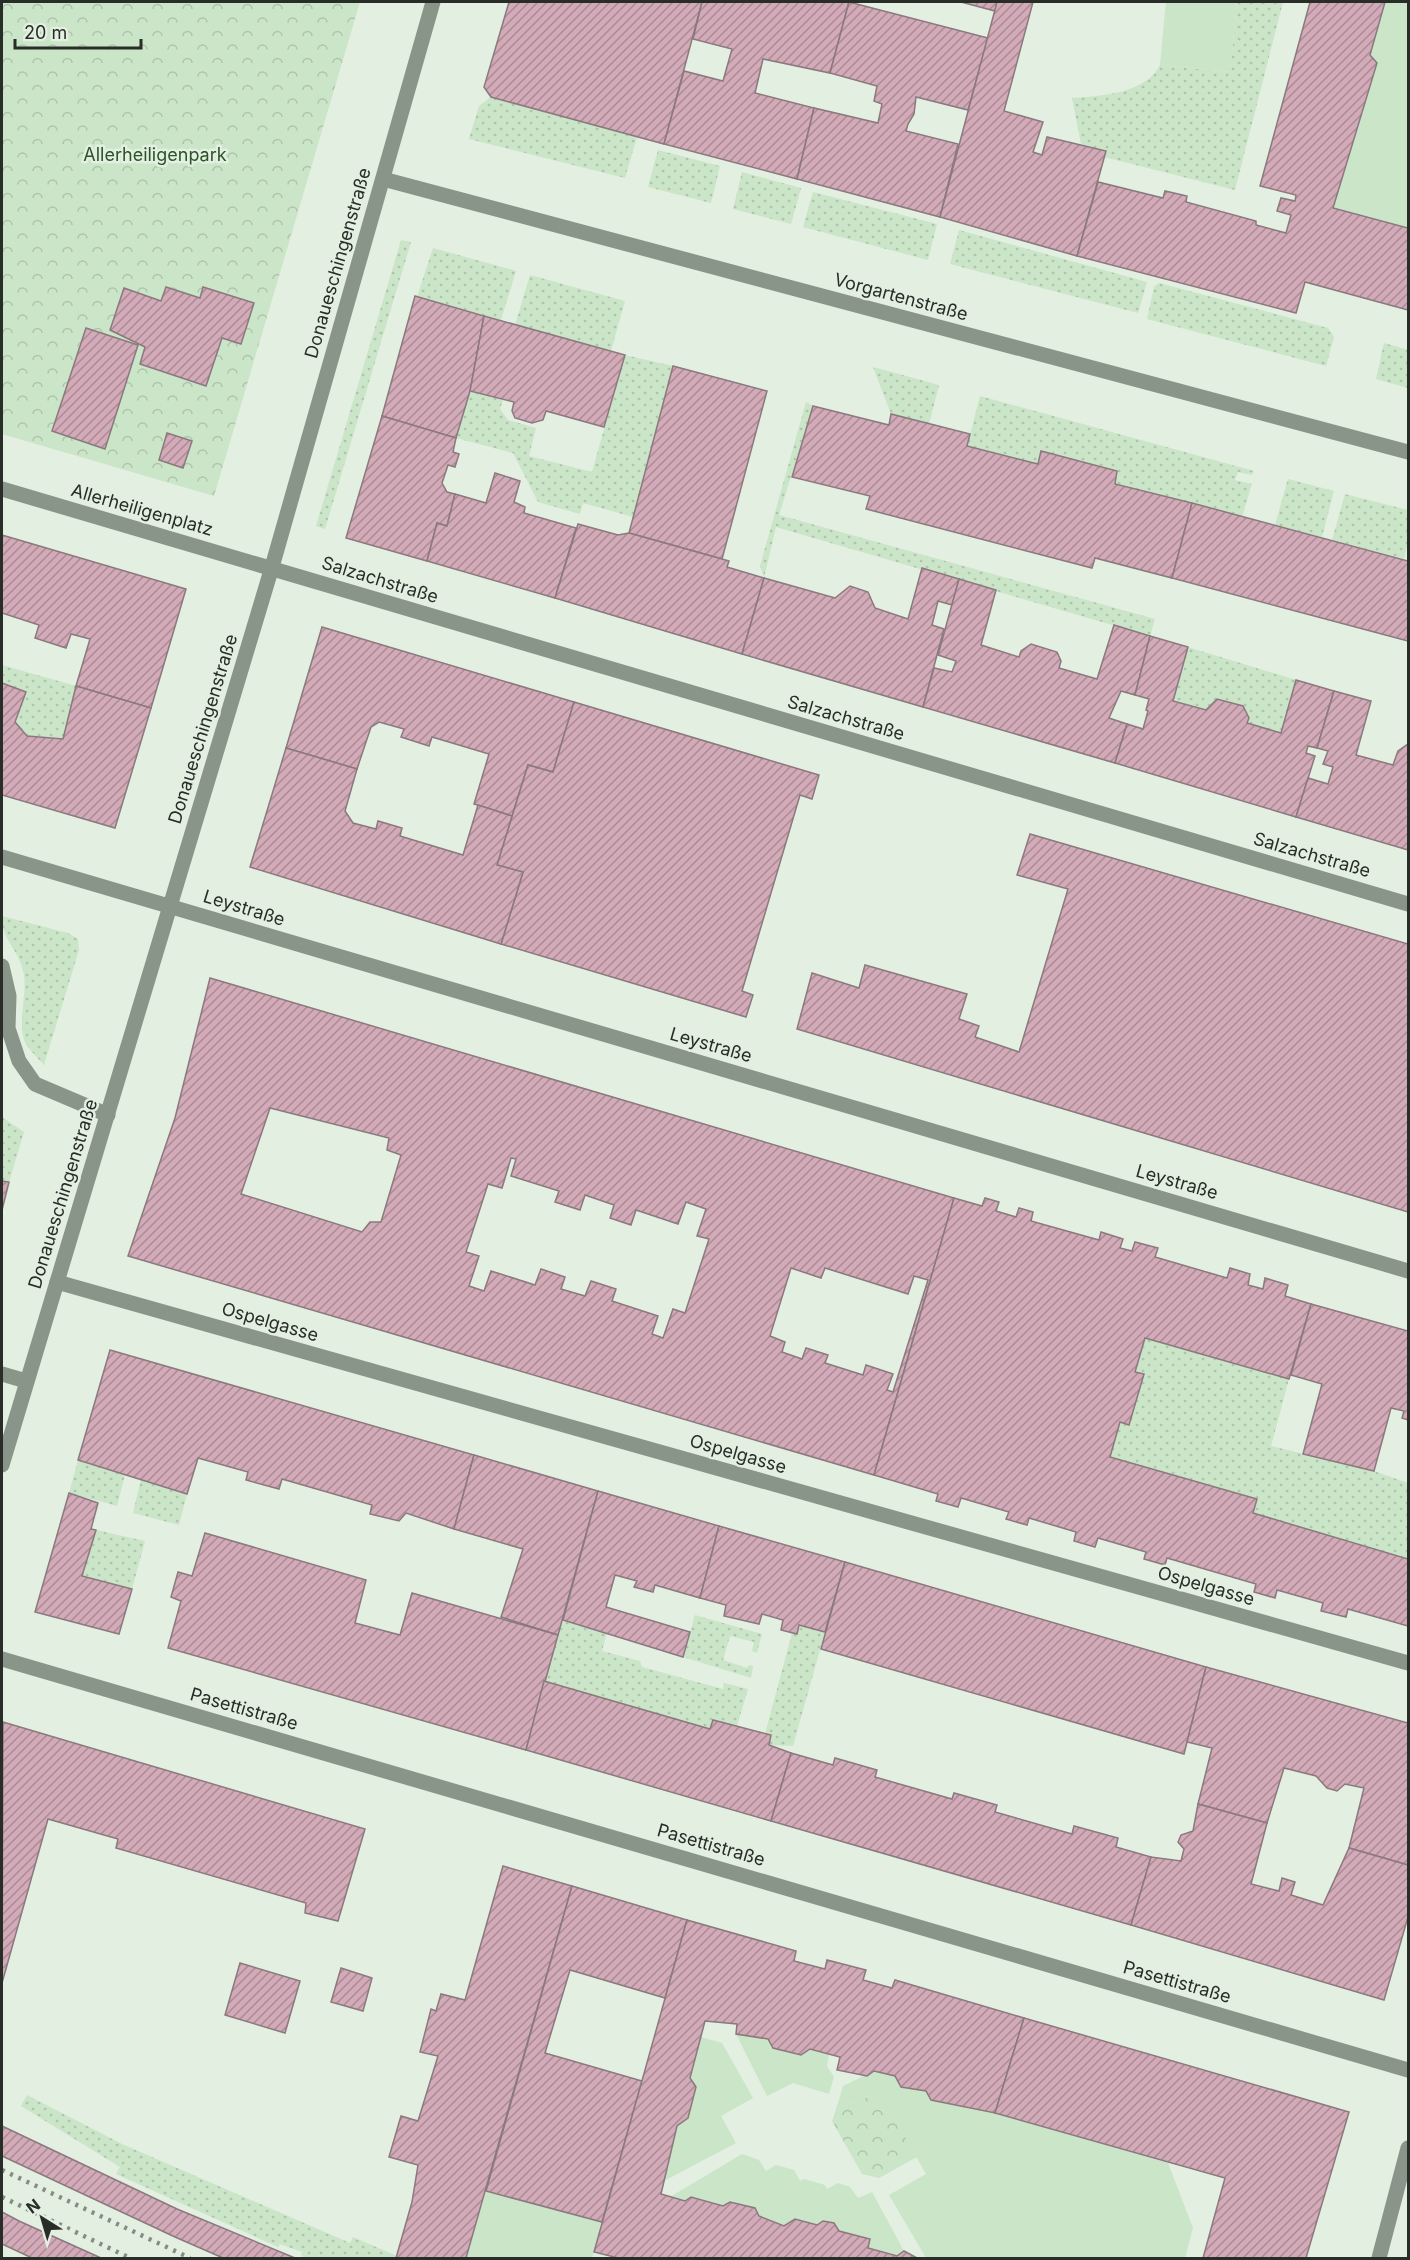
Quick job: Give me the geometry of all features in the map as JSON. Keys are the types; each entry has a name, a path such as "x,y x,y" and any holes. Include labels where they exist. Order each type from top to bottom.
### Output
{"street":[{"name":"Donaueschingenstraße","path":"2,1466 272,567 433,2"},
{"name":"Vorgartenstraße","path":"383,179 1408,452"},
{"name":"Allerheiligenplatz","path":"2,489 272,567"},
{"name":"Salzachstraße","path":"272,567 1408,904"},
{"name":"Leystraße","path":"2,858 1408,1271"},
{"path":"2,966 9,996 8,1028 19,1061 35,1084 108,1114"},
{"name":"Ospelgasse","path":"57,1282 1408,1663"},
{"path":"2,1374 26,1381"},
{"name":"Pasettistraße","path":"2,1659 1408,2070"},
{"path":"1379,2259 1408,2148"}],"green space":[{"name":"Allerheiligenpark","path":"2,2 360,2 214,496 2,434"},
{"path":"1166,2 1237,2 1230,72 1160,65"},
{"path":"1237,2 1283,2 1235,190 1104,157 1105,151 1081,144 1072,98 1109,94 1133,88 1153,75 1160,65 1230,72"},
{"path":"1385,2 1408,2 1408,228 1333,208 1377,63 1370,55"},
{"path":"491,97 637,137 625,178 469,139 479,106"},
{"path":"658,150 720,166 711,203 648,187"},
{"path":"742,172 801,188 791,224 733,209"},
{"path":"813,192 937,224 928,260 803,227"},
{"path":"959,230 1147,282 1138,313 950,264"},
{"path":"401,240 411,242 325,529 316,526"},
{"path":"433,248 516,271 501,320 417,297"},
{"path":"530,275 625,301 611,351 515,325"},
{"path":"1159,283 1328,328 1334,337 1326,366 1147,319 1154,287"},
{"path":"1384,343 1408,350 1408,388 1376,379"},
{"path":"625,355 673,366 633,517 583,503 580,514 538,502 513,453 456,438 470,391 503,400 500,409 508,420 536,428 529,456 592,472"},
{"path":"873,367 939,385 929,424 891,414"},
{"path":"980,396 1254,471 1252,475 1238,472 1235,480 1252,484 1242,517 1115,484 1117,471 1042,451 1038,464 967,446"},
{"path":"806,402 813,406 779,515 1155,619 1150,636 776,527 764,578 760,566"},
{"path":"1288,479 1334,491 1322,537 1275,525"},
{"path":"1345,494 1408,510 1408,543 1404,559 1332,540"},
{"path":"1188,647 1296,680 1281,733 1247,723 1249,718 1242,706 1217,699 1206,710 1173,701"},
{"path":"2,665 76,686 63,739 27,736 15,722 26,692 2,683"},
{"path":"2,916 68,933 78,939 79,950 44,1065 24,1040 22,1024 24,975 19,959 4,932"},
{"path":"2,1117 24,1132 9,1182 2,1181"},
{"path":"1145,1338 1289,1379 1271,1446 1374,1471 1408,1483 1408,1559 1253,1513 1257,1499 1110,1457 1120,1422 1128,1425 1135,1372"},
{"path":"78,1460 125,1475 117,1506 69,1493"},
{"path":"141,1479 187,1494 179,1525 133,1513"},
{"path":"96,1530 145,1541 132,1589 82,1576"},
{"path":"695,1615 762,1634 757,1653 752,1651 754,1642 730,1636 723,1660 747,1668 749,1665 753,1666 751,1678 683,1657"},
{"path":"563,1620 607,1633 602,1651 640,1661 642,1667 723,1689 724,1683 748,1689 737,1726 714,1720 710,1729 544,1681"},
{"path":"799,1625 825,1632 793,1746 769,1745 771,1736 765,1734 792,1633 797,1634"},
{"path":"736,2034 768,2039 773,2048 801,2055 810,2049 829,2054 827,2066 834,2077 829,2094 793,2083 767,2096"},
{"path":"701,2037 722,2043 753,2098 721,2116 736,2143 664,2181 677,2126 688,2118 696,2087 690,2078"},
{"path":"874,2071 895,2076 901,2087 926,2091 931,2100 996,2113 1168,2163 1193,2228 1185,2258 926,2258 889,2195 926,2174 892,2114 877,2109 870,2095 855,2104 839,2100 843,2086"},
{"path":"27,2095 122,2144 350,2243 353,2237 397,2256 396,2258 308,2258 301,2256 302,2252 280,2244 278,2247 116,2174 120,2167 21,2106"},
{"path":"870,2095 877,2109 892,2114 917,2157 879,2178 862,2174 832,2121 839,2100 855,2104"},
{"path":"742,2154 759,2160 766,2171 776,2165 794,2170 800,2181 804,2179 825,2185 827,2189 838,2183 850,2187 858,2198 872,2192 904,2251 897,2256 868,2248 869,2239 839,2231 834,2223 823,2221 817,2225 795,2219 784,2226 759,2216 755,2208 730,2202 723,2206 691,2197 685,2201 670,2197"},
{"path":"486,2191 602,2222 592,2258 466,2258"}],"building":[{"path":"509,2 702,2 664,144 491,97 484,87"},
{"path":"702,2 849,2 830,73 763,59 755,93 814,108 797,179 664,144 684,71 723,81 732,49 693,39"},
{"path":"849,2 988,38 968,110 916,97 914,114 906,131 958,144 940,217 797,179 814,108 878,123 882,104 874,101 877,86 830,73"},
{"path":"961,2 997,2 995,11"},
{"path":"997,2 1033,2 1004,111 1043,122 1033,152 1042,155 1047,137 1106,151 1077,256 940,217"},
{"path":"1310,2 1385,2 1370,55 1377,63 1333,208 1408,228 1408,310 1305,282 1296,313 1077,256 1098,182 1163,198 1165,191 1187,196 1186,202 1256,221 1256,225 1286,233 1291,215 1277,211 1281,198 1295,201 1296,195 1260,186"},
{"path":"166,287 200,298 203,287 254,303 241,344 222,338 206,386 140,364 145,347 110,330 124,288 161,301"},
{"path":"415,296 484,316 470,391 456,438 382,416"},
{"path":"484,316 625,355 604,427 546,411 543,420 532,423 515,418 512,411 514,402 470,391"},
{"path":"86,328 138,345 105,449 52,431"},
{"path":"673,366 767,391 722,559 629,533"},
{"path":"813,406 889,425 891,414 970,434 967,446 1038,464 1041,451 1117,471 1115,484 1192,503 1172,578 1095,558 1092,568 866,509 870,496 792,477"},
{"path":"382,416 456,438 453,452 459,454 455,467 448,465 442,483 447,492 455,494 447,526 437,523 427,561 346,538"},
{"path":"167,433 192,441 183,468 159,460"},
{"path":"495,473 520,481 514,502 525,507 524,513 576,528 555,598 427,561 437,523 447,526 455,494 486,503"},
{"path":"1192,503 1408,561 1408,641 1172,578"},
{"path":"578,524 618,535 629,533 729,561 727,567 764,578 742,654 555,598"},
{"path":"2,535 186,589 151,708 76,686 90,639 71,634 66,648 35,638 39,625 2,613"},
{"path":"922,568 959,579 952,605 938,601 932,625 944,629 923,707 742,654 764,578 835,598 850,586 868,592 875,608 908,619"},
{"path":"959,579 996,590 981,645 1019,657 1021,651 1031,644 1057,652 1061,661 1059,668 1097,679 1114,625 1150,636 1135,695 1121,691 1109,718 1127,724 1115,763 923,707 934,668 952,672 956,661 938,655"},
{"path":"322,627 574,702 553,772 528,765 512,816 474,804 489,754 432,737 429,746 401,737 404,729 379,722 371,727 357,769 286,748"},
{"path":"1150,636 1188,647 1173,701 1206,710 1217,699 1243,706 1249,718 1247,723 1281,733 1296,680 1334,691 1317,748 1308,746 1306,753 1315,756 1296,817 1115,763 1127,724 1143,729 1148,711 1146,710 1149,699 1135,695"},
{"path":"2,683 26,692 15,722 27,736 63,739 76,686 151,708 115,828 2,795"},
{"path":"1334,691 1371,701 1356,755 1393,765 1398,751 1408,744 1408,850 1296,817 1308,778 1328,784 1333,767 1323,764 1328,751 1317,748"},
{"path":"574,702 819,775 812,799 800,795 742,991 753,995 746,1017 501,944 523,872 497,865 528,765 553,772"},
{"path":"286,748 357,769 345,811 353,823 376,829 378,821 402,828 400,836 463,855 478,805 512,816 497,865 523,872 501,944 250,867"},
{"path":"1030,834 1408,944 1408,1212 797,1029 812,973 859,988 865,965 967,994 959,1019 979,1026 975,1037 1019,1052 1068,889 1017,875"},
{"path":"210,978 954,1198 874,1475 128,1256 175,1118","holes":["270,1108 389,1138 387,1150 401,1155 381,1222 370,1222 362,1232 241,1194","511,1158 516,1159 511,1176 559,1191 555,1202 580,1210 585,1195 614,1205 610,1218 631,1225 636,1210 678,1224 686,1202 706,1209 697,1236 709,1239 685,1313 673,1309 663,1338 652,1334 658,1316 612,1301 616,1289 591,1281 585,1296 561,1289 565,1277 541,1269 535,1285 491,1271 484,1291 469,1286 479,1256 466,1252 488,1184 502,1188","791,1268 821,1278 825,1268 908,1294 914,1276 928,1280 893,1392 887,1390 893,1374 866,1365 863,1375 825,1363 828,1355 806,1348 802,1359 782,1352 785,1342 770,1336"]},
{"path":"2,1181 9,1182 2,1210"},
{"path":"954,1198 982,1206 985,1198 999,1202 996,1211 1016,1217 1019,1208 1033,1212 1031,1221 1099,1240 1101,1232 1123,1239 1120,1248 1132,1251 1135,1242 1158,1248 1155,1257 1227,1278 1230,1268 1250,1274 1248,1285 1263,1289 1265,1278 1288,1285 1285,1296 1311,1304 1289,1379 1145,1338 1135,1372 1144,1374 1129,1425 1120,1422 1110,1457 1257,1499 1253,1513 1408,1559 1408,1626 1348,1609 1346,1617 1321,1611 1323,1603 1277,1590 1275,1598 1254,1592 1256,1584 1167,1558 1165,1565 1144,1559 1146,1552 1098,1538 1095,1547 1074,1541 1076,1532 1029,1518 1027,1525 1006,1519 1009,1512 961,1498 958,1507 936,1501 938,1494 874,1475"},
{"path":"1311,1304 1408,1331 1408,1420 1402,1418 1404,1411 1391,1408 1374,1471 1303,1454 1322,1384 1291,1375"},
{"path":"110,1350 474,1455 454,1529 406,1513 399,1521 370,1514 372,1505 282,1479 279,1489 246,1480 248,1472 198,1458 187,1494 78,1460"},
{"path":"474,1455 598,1491 558,1635 501,1617 523,1549 454,1529"},
{"path":"598,1491 719,1526 700,1598 655,1585 653,1592 634,1587 637,1581 615,1575 606,1607 690,1632 683,1657 563,1620"},
{"path":"69,1493 98,1503 91,1529 96,1530 82,1576 132,1589 119,1634 35,1612"},
{"path":"719,1526 845,1562 825,1632 799,1625 797,1634 781,1630 783,1620 762,1614 759,1624 724,1616 726,1605 700,1598"},
{"path":"205,1533 366,1580 355,1623 400,1635 412,1593 558,1635 526,1750 168,1648 181,1601 171,1597 178,1572 192,1576"},
{"path":"845,1562 1206,1667 1184,1754 821,1649"},
{"path":"1206,1667 1408,1723 1408,1865 1349,1848 1364,1788 1345,1784 1337,1791 1327,1788 1316,1776 1284,1768 1267,1823 1198,1804 1212,1748 1187,1742"},
{"path":"544,1681 710,1729 713,1720 771,1735 769,1745 791,1753 771,1821 526,1750"},
{"path":"3,1722 365,1829 338,1921 305,1913 306,1903 116,1848 118,1839 48,1819 2,1983"},
{"path":"791,1753 833,1765 835,1758 877,1770 875,1777 952,1799 954,1793 997,1805 995,1812 1072,1834 1074,1826 1118,1838 1116,1847 1151,1857 1131,1925 771,1821"},
{"path":"1198,1804 1267,1823 1251,1884 1279,1891 1282,1878 1295,1882 1291,1895 1323,1905 1349,1848 1408,1865 1408,1917 1384,2000 1131,1925 1151,1857 1181,1861 1184,1849 1178,1842 1181,1835 1193,1831"},
{"path":"503,1866 572,1886 466,2258 396,2258 412,2202 418,2165 389,2157 401,2116 418,2121 438,2056 420,2052 431,2009 436,2011 441,1994 465,2000"},
{"path":"572,1886 687,1920 665,1998 570,1970 545,2053 642,2081 602,2222 486,2191"},
{"path":"687,1920 796,1951 794,1961 825,1969 827,1960 866,1970 863,1980 892,1988 895,1980 1024,2018 995,2113 931,2100 926,2091 901,2087 895,2076 874,2071 867,2076 837,2070 840,2057 810,2049 801,2055 773,2048 768,2039 736,2034 737,2024 705,2021 690,2078 696,2087 688,2118 677,2126 661,2194 685,2201 691,2197 723,2206 730,2202 755,2208 759,2216 784,2226 795,2219 817,2225 823,2221 834,2223 839,2231 870,2239 868,2248 897,2256 904,2251 917,2258 618,2258 594,2252"},
{"path":"240,1963 300,1981 285,2033 225,2015"},
{"path":"341,1968 372,1978 363,2011 331,2002"},
{"path":"1024,2018 1349,2112 1306,2258 1203,2258 1225,2178 995,2113"},
{"path":"2,2126 177,2209 295,2258 223,2258 175,2237 2,2156"},
{"path":"2,2212 101,2258 32,2258 2,2244"}],"railway":[{"path":"2,2170 190,2258"},
{"path":"2,2197 130,2258"}]}
